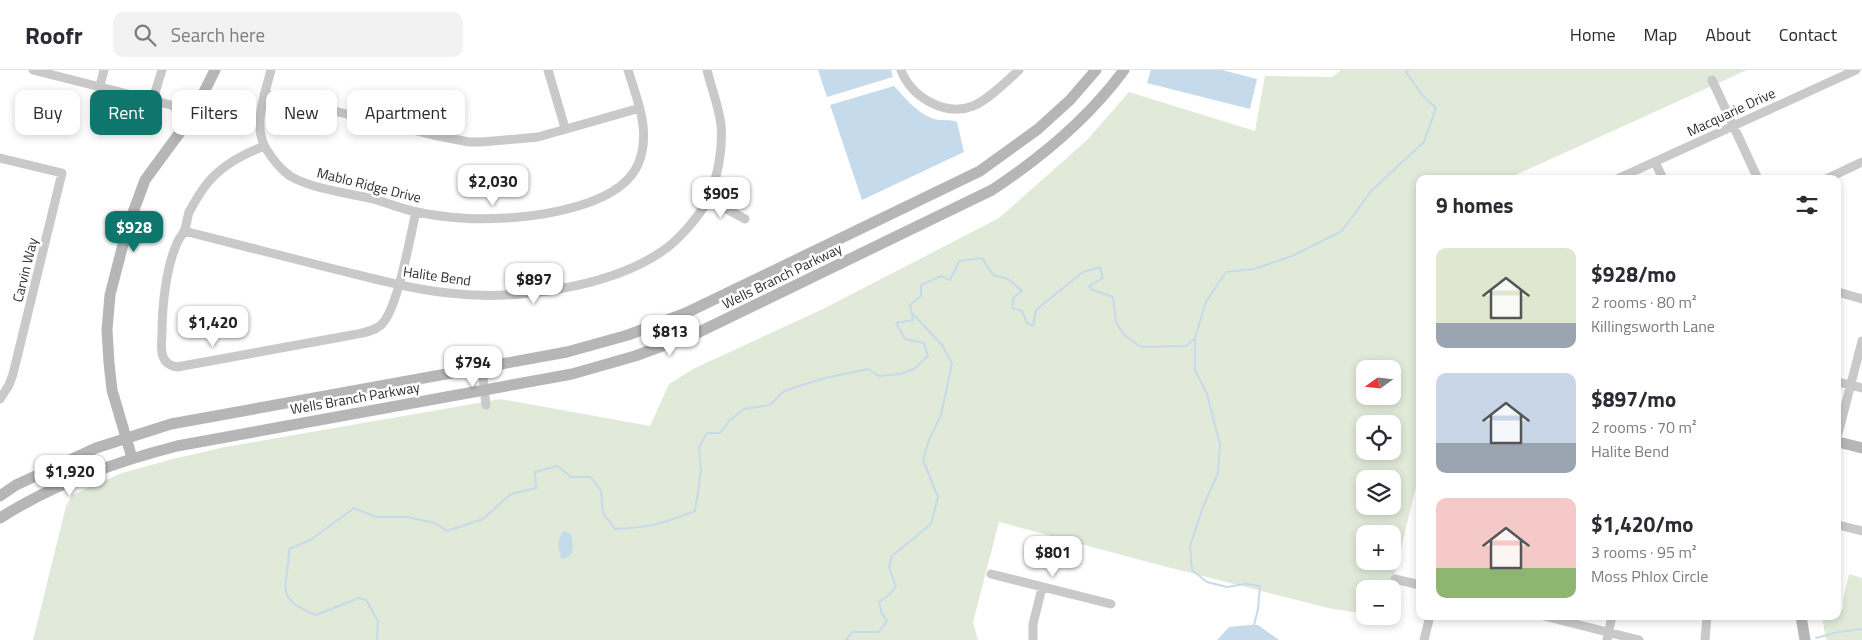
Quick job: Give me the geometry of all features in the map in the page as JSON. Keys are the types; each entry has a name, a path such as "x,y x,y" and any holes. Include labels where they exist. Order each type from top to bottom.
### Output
{"street":[{"path":"33,70 115,90"},
{"path":"100,86 104,70"},
{"path":"156,90 162,70"},
{"path":"205,90 215,70"},
{"path":"271,70 260,118 264,146 234,159 203,188 189,213 184,231 178,241 169,272 162,309 162,349 164,362 169,366 177,367 368,332 381,325 390,313 399,285 416,212"},
{"path":"548,70 565,128"},
{"name":"Mablo Ridge Drive","path":"264,146 284,171 301,181 416,212 461,218 515,218 545,213 605,196 626,182 639,164 644,138 642,117 628,70"},
{"name":"Halite Bend","path":"184,231 399,285 450,294 508,296 553,290 604,278 639,265 662,252 686,229 708,199 716,175 721,147 721,124 706,70"},
{"path":"901,70 907,84 918,94 933,104 952,109 973,106 997,90 1019,70"},
{"name":"Wells Branch Parkway","path":"0,496 16,485 61,464 125,438 171,424 567,352 628,334 686,313 980,171 1009,152 1038,129 1070,100 1096,70"},
{"name":"Wells Branch Parkway","path":"0,518 25,502 132,458 177,446 572,374 635,356 695,334 992,190 1053,146 1086,115 1124,70"},
{"name":"Macquarie Drive","path":"1626,175 1856,70"},
{"path":"1712,80 1756,175"},
{"path":"264,94 469,142 519,140 538,137 640,108"},
{"path":"132,458 112,390 108,362 107,330 110,295 127,229 145,180 178,135"},
{"name":"Carvin Way","path":"0,158 62,174 13,374 9,385 0,399"},
{"path":"1655,162 1661,175"},
{"path":"1834,175 1862,162"},
{"path":"708,199 745,219"},
{"path":"1841,293 1862,299"},
{"path":"1841,422 1862,341"},
{"path":"482,368 486,405"},
{"path":"1841,383 1862,388"},
{"path":"1841,443 1862,448"},
{"path":"1841,526 1862,531"},
{"path":"990,574 1111,604"},
{"path":"1395,579 1416,584"},
{"path":"1033,640 1033,624 1042,588"},
{"path":"1424,640 1429,620"},
{"path":"1557,620 1608,636 1639,640"},
{"path":"1608,636 1611,620"},
{"path":"1705,640 1707,620"},
{"path":"1801,620 1805,640"}],"green space":[{"path":"1341,70 1747,70 1516,175 1416,175 1416,487 1401,548 1401,525 1356,525 1356,570 1396,570 1393,580 1356,580 1356,613 1328,608 999,522 973,622 978,640 33,640 66,506 72,495 122,473 225,447 501,399 650,426 669,384 695,368 823,309 999,218 1087,140 1129,92 1255,131 1265,76 1332,77"},
{"path":"1849,574 1862,578 1862,640 1826,640 1823,620 1841,620 1843,599"}],"water":[{"path":"818,70 891,70 893,77 827,97"},
{"path":"1151,70 1222,70 1257,79 1250,109 1147,83"},
{"path":"894,86 922,113 937,120 957,122 964,152 862,200 830,105"},
{"path":"564,531 571,534 572,553 570,556 562,559 558,544"},
{"path":"1258,625 1279,640 1217,640 1229,627"}],"waterway":[{"path":"377,640 378,621 366,600 359,598 316,615 302,609 293,602 286,590 289,549 312,539 354,508 376,517 407,517 435,523 447,531 483,519 511,494 536,488 535,472 557,466 571,477 591,477 601,491 603,513 615,529 656,524 695,511 701,471 699,447 707,433 720,433 729,421 744,409 770,405 784,391 825,378 868,369 879,376 900,374 914,369 928,356 924,343 905,339 896,323 913,320 910,305 921,296 921,285 941,276 950,280 959,261 982,258 993,275 1008,279 1022,291 1014,297 1012,308 1022,311 1027,323 1033,326 1036,310 1083,272 1100,267 1103,278 1089,286 1093,290 1113,297 1116,322 1124,335 1141,347 1186,346 1195,338 1206,302 1226,272 1254,269 1292,256 1342,231 1371,191 1424,142 1436,108 1423,96 1406,72 1408,70"},
{"path":"846,640 852,632 879,632 887,621 882,614 879,602 890,594 896,586 889,568 892,556 931,524 938,497 923,460 929,440 941,415 952,363 942,345 913,314"},
{"path":"1195,338 1195,370 1207,394 1220,444 1218,473 1203,507 1190,546 1192,570 1207,582 1227,587 1245,584 1260,586 1258,609 1254,625"},
{"path":"1816,638 1838,632 1862,629"}]}
